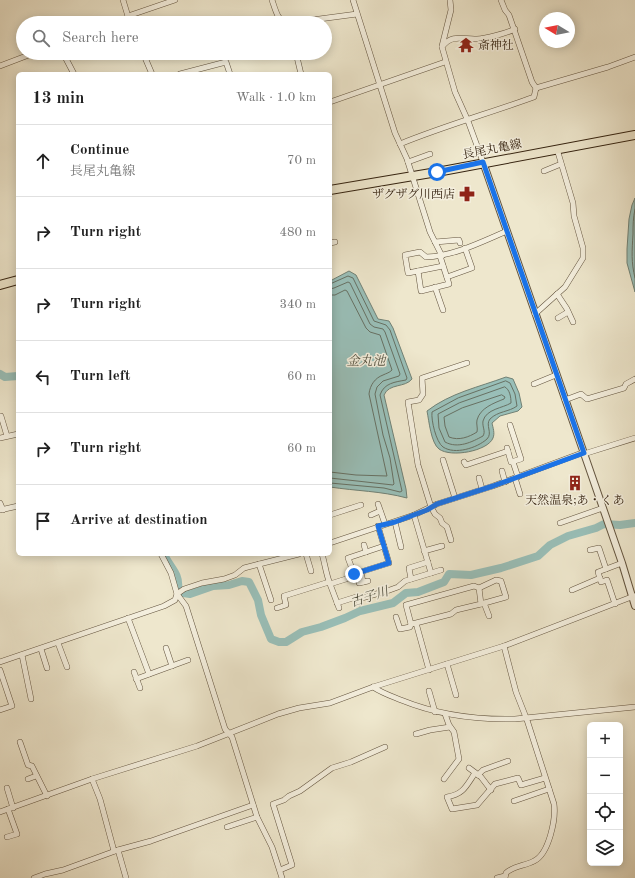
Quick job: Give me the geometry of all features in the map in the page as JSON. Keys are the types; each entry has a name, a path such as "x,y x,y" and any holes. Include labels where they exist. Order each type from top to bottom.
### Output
{"main road":[{"name":"長尾丸亀線","path":"332,190 635,135"},
{"path":"0,285 16,281"}],"street":[{"path":"123,0 127,16"},
{"path":"135,16 175,0"},
{"path":"272,0 278,16"},
{"path":"353,0 394,132 408,162 430,232 441,256 449,284 421,291 418,271"},
{"path":"450,0 451,10 442,47 445,62 455,92 468,120 483,162 634,597 635,606"},
{"path":"400,144 436,130 534,97 536,88 532,82 515,29 501,0"},
{"path":"332,17 357,14"},
{"path":"442,47 448,41 461,37 479,39 515,29"},
{"path":"536,88 608,67 635,57"},
{"path":"0,66 16,60"},
{"path":"67,60 73,72"},
{"path":"146,60 151,72"},
{"path":"298,60 301,72"},
{"path":"188,72 226,62 229,72"},
{"path":"332,101 445,62"},
{"path":"535,314 565,287 584,254 573,203 557,149"},
{"path":"408,162 430,154"},
{"path":"544,171 561,164"},
{"path":"443,266 408,273 405,255 420,252 426,257 441,256 507,231"},
{"path":"435,242 459,240 460,243"},
{"path":"447,277 472,268 465,248"},
{"path":"435,287 443,310"},
{"path":"557,294 573,322"},
{"path":"558,318 568,312"},
{"path":"451,540 446,527 440,518 434,514 431,507 418,465 405,402 419,400 423,394 422,378 466,363"},
{"path":"534,384 556,375"},
{"path":"565,400 581,394 587,398 624,388 626,384 635,379"},
{"path":"0,416 7,436"},
{"path":"510,425 521,459 513,462"},
{"path":"0,438 16,434"},
{"path":"332,542 378,526 395,522 455,498 517,478 584,453 635,438"},
{"path":"464,462 466,465 507,449 511,462 513,462 520,494"},
{"path":"443,460 455,498"},
{"path":"502,471 505,482"},
{"path":"479,478 482,489"},
{"path":"0,503 2,510 16,506"},
{"path":"378,504 385,524"},
{"path":"332,513 361,505"},
{"path":"560,523 603,508"},
{"path":"371,515 380,511"},
{"path":"414,515 431,573"},
{"path":"395,522 402,546"},
{"path":"276,608 286,605 284,596 346,579 354,574 389,563 378,526"},
{"path":"364,545 366,552"},
{"path":"354,574 348,558 384,546"},
{"path":"424,551 442,546"},
{"path":"590,550 599,548 606,569"},
{"path":"162,556 171,573 178,593 186,606 224,729 232,737 257,817 272,847 282,878"},
{"path":"0,662 164,606 175,600 178,593 184,589 202,583 224,579 235,575 244,568 291,556"},
{"path":"307,556 311,572"},
{"path":"323,556 330,584 338,605 356,597 359,601 387,591 411,579 441,570"},
{"path":"411,579 409,568 428,562"},
{"path":"615,604 607,580 601,582 598,572 622,563"},
{"path":"259,564 271,600"},
{"path":"361,572 363,582"},
{"path":"572,590 600,578"},
{"path":"396,617 400,629 410,627 414,623 451,614 456,610 506,597 501,581 496,580 478,588 474,586 406,605 414,623 429,670"},
{"path":"330,584 343,583"},
{"path":"478,588 489,616"},
{"path":"0,812 92,779 197,746 278,714 299,708 330,703 373,687 504,646 634,597"},
{"path":"128,618 149,674"},
{"path":"58,643 67,667"},
{"path":"497,878 505,877 510,870 534,861 542,854 554,820 554,804 516,692 504,646"},
{"path":"41,648 47,668"},
{"path":"166,648 172,666"},
{"path":"22,655 31,699"},
{"path":"136,679 188,660"},
{"path":"447,664 456,695"},
{"path":"0,670 2,685 13,708 0,710"},
{"path":"134,672 140,688"},
{"path":"373,687 382,693 435,712 461,717 484,719 526,718 635,707"},
{"path":"429,691 435,712"},
{"path":"444,779 459,759 454,732 450,727 445,714"},
{"path":"416,734 450,727"},
{"path":"20,742 28,765 32,766 47,796"},
{"path":"280,870 292,865 273,804 300,791 332,768 385,747"},
{"path":"508,761 476,774 465,788 457,795 447,797 452,809 476,805 495,784 518,778 521,785 545,778"},
{"path":"469,768 491,790"},
{"path":"28,779 36,776"},
{"path":"92,779 126,878"},
{"path":"7,788 10,808 17,834 7,837"},
{"path":"514,801 549,789"},
{"path":"34,878 63,870 116,850 151,841 253,805"},
{"path":"227,827 257,817"}],"water":[{"path":"635,198 635,292 627,263 627,249 629,219"},
{"name":"金丸池","path":"349,271 356,275 378,319 389,321 393,328 412,379 405,384 393,387 386,391 384,395 407,498 378,492 332,487 332,280"},
{"path":"506,377 513,379 519,393 522,407 518,411 500,416 492,423 494,434 490,443 477,450 469,452 452,453 439,449 432,437 427,411 455,395"}],"waterway":[{"name":"古子川","path":"0,374 5,377 16,376"},
{"name":"古子川","path":"165,556 176,574 178,588 183,593 190,594 213,586 229,585 242,581 249,582 258,600 261,615 271,639 279,642 286,642 302,632 321,627 360,611 393,603 406,593 418,592 444,582 449,574 471,575 501,568 538,556 550,545 568,536 596,528 604,524 620,525 635,523"}],"place":[{"name":"斎神社","path":"466,45"},
{"name":"ザグザグ川西店","path":"467,194"},
{"name":"天然温泉;あ・くあ","path":"575,483"}],"route":[{"path":"354,574 389,563 378,526 395,522 427,510 437,504 493,486 584,453 483,162 437,172"}]}
